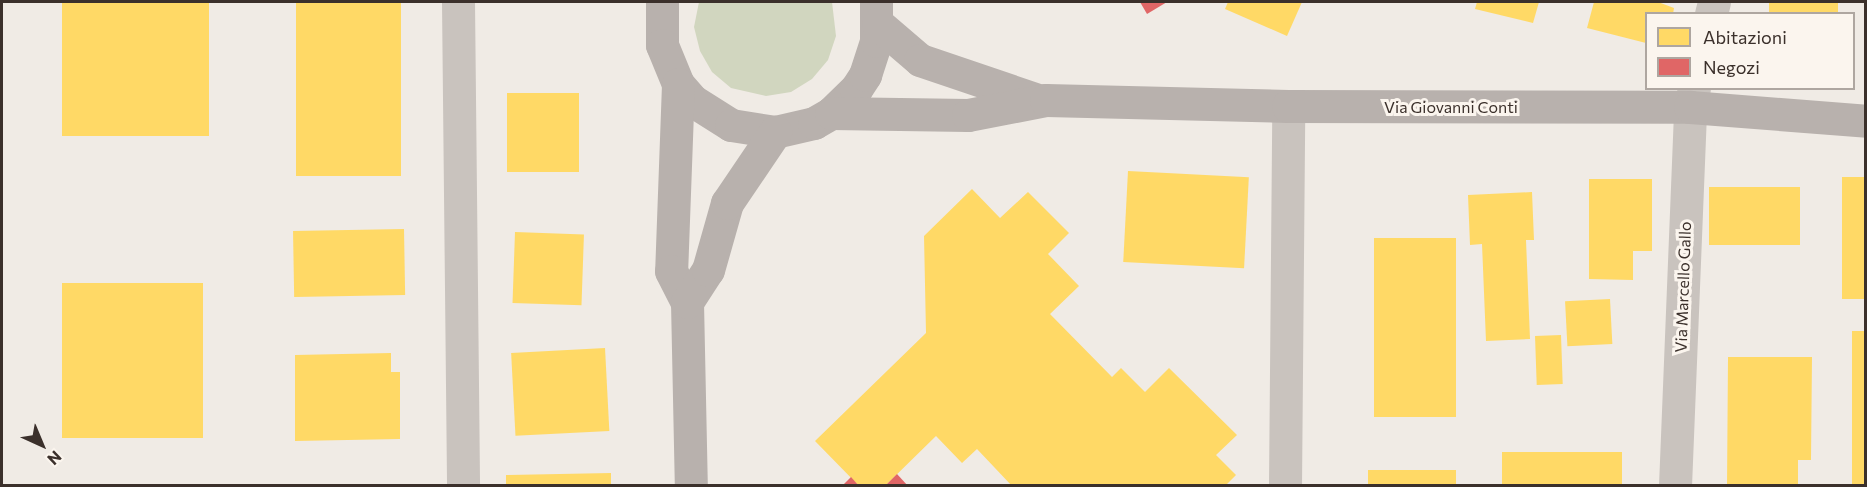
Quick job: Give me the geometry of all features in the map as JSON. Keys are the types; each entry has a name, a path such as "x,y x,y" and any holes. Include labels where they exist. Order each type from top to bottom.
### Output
{"main road":[{"path":"662,2 662,45 678,84 711,116 753,131 775,132 814,123 831,113 865,75 877,13"},
{"name":"Via Giovanni Conti","path":"877,13 920,60 1036,100"},
{"path":"678,84 670,271 687,302 691,486"},
{"name":"Via Giovanni Conti","path":"831,113 968,115 1036,100 1288,106 1692,98 1866,121"},
{"path":"687,302 708,270 727,203 775,132"}],"street":[{"path":"458,2 463,486"},
{"name":"Via Marcello Gallo","path":"1675,486 1692,98"},
{"path":"1285,486 1288,106"}],"green space":[{"path":"699,2 832,2 836,36 828,60 812,79 791,92 766,96 731,88 712,72 700,51 694,27"}],"building: Abitazioni":[{"path":"62,2 209,2 209,136 62,136"},
{"path":"296,2 401,2 401,176 296,176"},
{"path":"1228,2 1302,2 1287,36 1225,9"},
{"path":"1477,2 1539,2 1533,23 1475,9"},
{"path":"1594,2 1658,2 1674,8 1673,12 1645,12 1645,43 1587,28"},
{"path":"1769,2 1838,2 1838,12 1769,12"},
{"path":"507,93 579,93 579,172 507,172"},
{"path":"1128,171 1249,177 1244,268 1123,262"},
{"path":"1842,177 1866,177 1866,299 1842,299"},
{"path":"1589,179 1652,179 1652,251 1633,251 1633,280 1589,279"},
{"path":"1709,187 1800,187 1800,245 1709,245"},
{"path":"972,189 1000,218 1028,192 1069,233 1048,254 1079,286 1050,314 1112,377 1121,368 1145,392 1169,368 1237,435 1216,455 1236,475 1225,486 1012,486 977,449 962,463 936,436 885,486 859,486 815,441 926,333 924,236"},
{"path":"1532,192 1534,240 1526,240 1530,339 1486,341 1482,244 1470,245 1468,195"},
{"path":"404,229 405,295 294,297 293,231"},
{"path":"515,232 584,234 581,305 513,303"},
{"path":"1374,238 1456,238 1456,417 1374,417"},
{"path":"62,283 203,283 203,438 62,438"},
{"path":"1610,299 1612,344 1567,346 1565,301"},
{"path":"1852,331 1866,331 1866,486 1852,486"},
{"path":"1561,335 1563,384 1537,385 1535,336"},
{"path":"605,348 609,431 515,436 511,353"},
{"path":"391,353 391,372 400,372 400,439 295,441 295,355"},
{"path":"1728,357 1812,357 1811,460 1798,460 1798,486 1727,486"},
{"path":"1502,452 1622,452 1622,486 1502,486"},
{"path":"1368,470 1456,470 1456,486 1368,486"},
{"path":"611,473 611,486 506,486 506,475"}],"building: Negozi":[{"path":"1140,2 1167,2 1147,14"},
{"path":"897,474 908,486 885,486"},
{"path":"851,477 859,486 842,486"}]}
